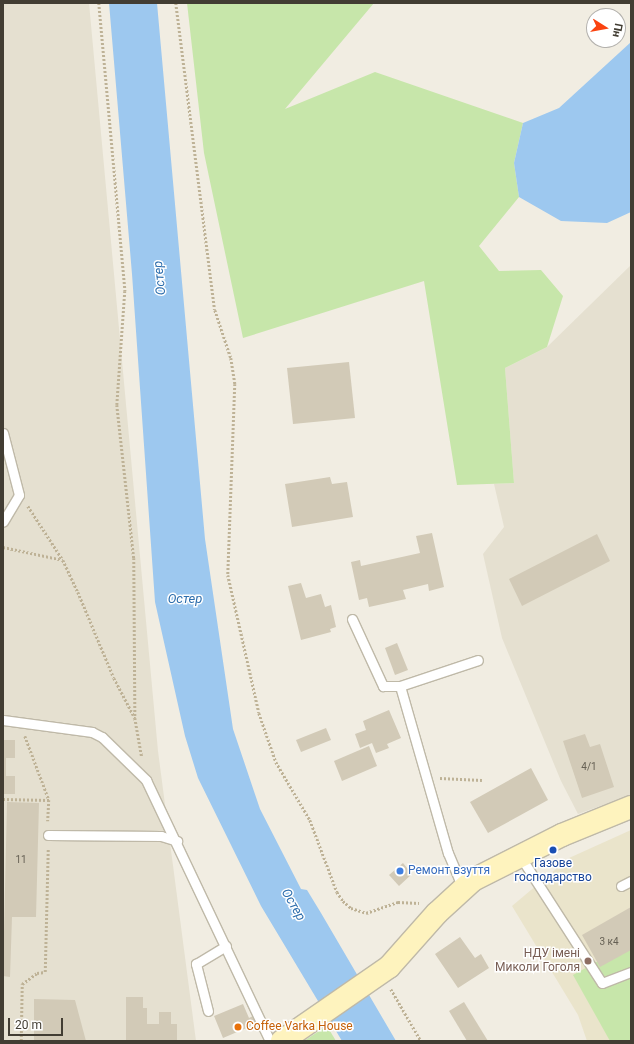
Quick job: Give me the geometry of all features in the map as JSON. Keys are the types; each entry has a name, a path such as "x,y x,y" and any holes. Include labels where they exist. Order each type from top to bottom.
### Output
{"street":[{"path":"282,1041 392,975 437,913 473,880 562,836 631,807"}],"lane":[{"path":"3,433 19,495 3,522"},
{"path":"352,619 383,686 400,686 478,660"},
{"path":"400,686 448,853 463,888"},
{"path":"3,720 92,732 102,738 146,780 177,841 270,1041"},
{"path":"48,835 161,836 177,841"},
{"path":"520,856 602,983 631,972"},
{"path":"621,886 631,881"},
{"path":"208,1011 196,964 226,946"}],"path":[{"path":"99,3 125,291 117,405 134,558 136,718 146,780"},
{"path":"176,3 215,310 230,358 235,384 228,575 246,661 276,762 310,820 337,892 343,901 351,908 366,913 407,900 419,902 437,913"},
{"path":"19,495 63,560 114,678 136,718"},
{"path":"3,547 63,560"},
{"path":"20,723 49,800 45,972 37,973 22,984 21,1041"},
{"path":"426,777 482,780"},
{"path":"3,799 49,800"},
{"path":"392,975 389,987 420,1041"}],"shaded area":[{"path":"3,3 89,3 158,751 196,1041 3,1041"},
{"path":"631,265 631,795 578,814 561,781 502,638 483,554 504,527 494,484 514,483 505,368 547,347"},
{"name":"НДУ імені Миколи Гоголя","path":"631,830 631,1041 587,1041 578,1015 512,906 569,858"}],"green space":[{"path":"187,3 374,3 285,109 375,72 523,123 514,163 519,197 479,246 499,271 541,270 563,296 547,347 505,368 514,483 457,485 424,281 243,338 204,153"},
{"path":"631,943 631,1041 610,1041 573,975"},
{"path":"327,1026 336,1041 304,1041 319,1031"}],"water":[{"name":"Остер","path":"109,3 157,3 205,539 233,729 260,809 301,889 307,890 396,1041 342,1041 261,906 198,778 185,736 155,602 132,274"},
{"path":"631,42 631,212 607,223 561,221 519,197 514,163 523,123 559,108"}],"building":[{"path":"349,362 355,418 293,424 287,368"},
{"path":"330,477 332,484 347,482 353,517 292,527 285,484"},
{"path":"432,533 444,587 429,591 428,584 403,590 406,599 369,607 367,598 359,600 351,562 360,560 361,566 420,553 416,536"},
{"path":"597,534 610,561 522,606 509,579"},
{"path":"301,583 306,598 321,594 325,607 331,605 336,627 330,629 331,632 301,640 288,586"},
{"path":"397,643 408,670 395,675 385,648"},
{"path":"389,710 401,738 387,744 389,748 376,753 372,743 360,748 355,734 366,730 363,721"},
{"path":"326,728 331,740 301,752 296,740"},
{"path":"585,734 590,747 600,744 614,787 582,798 563,741"},
{"path":"3,740 15,740 15,758 6,758 6,776 15,776 15,794 3,794"},
{"path":"369,746 377,766 342,781 334,761"},
{"path":"531,768 548,800 488,833 470,802"},
{"path":"7,802 39,803 36,917 12,917 10,977 3,976"},
{"path":"403,863 412,874 399,886 389,875"},
{"path":"631,907 631,950 600,967 582,935"},
{"path":"460,937 475,958 481,954 489,968 458,988 435,954"},
{"path":"126,997 143,997 143,1008 147,1008 147,1024 159,1024 159,1012 171,1012 171,1024 177,1024 177,1041 126,1041"},
{"path":"34,999 75,1000 86,1041 34,1041"},
{"path":"464,1002 488,1041 467,1041 449,1011"},
{"path":"243,1004 249,1018 253,1016 256,1024 223,1038 214,1016"}],"place":[{"name":"Газове господарство","path":"553,850"},
{"name":"Ремонт взуття","path":"400,871"},
{"name":"НДУ імені Миколи Гоголя","path":"588,961"},
{"name":"Coffee Varka House","path":"238,1027"}]}
